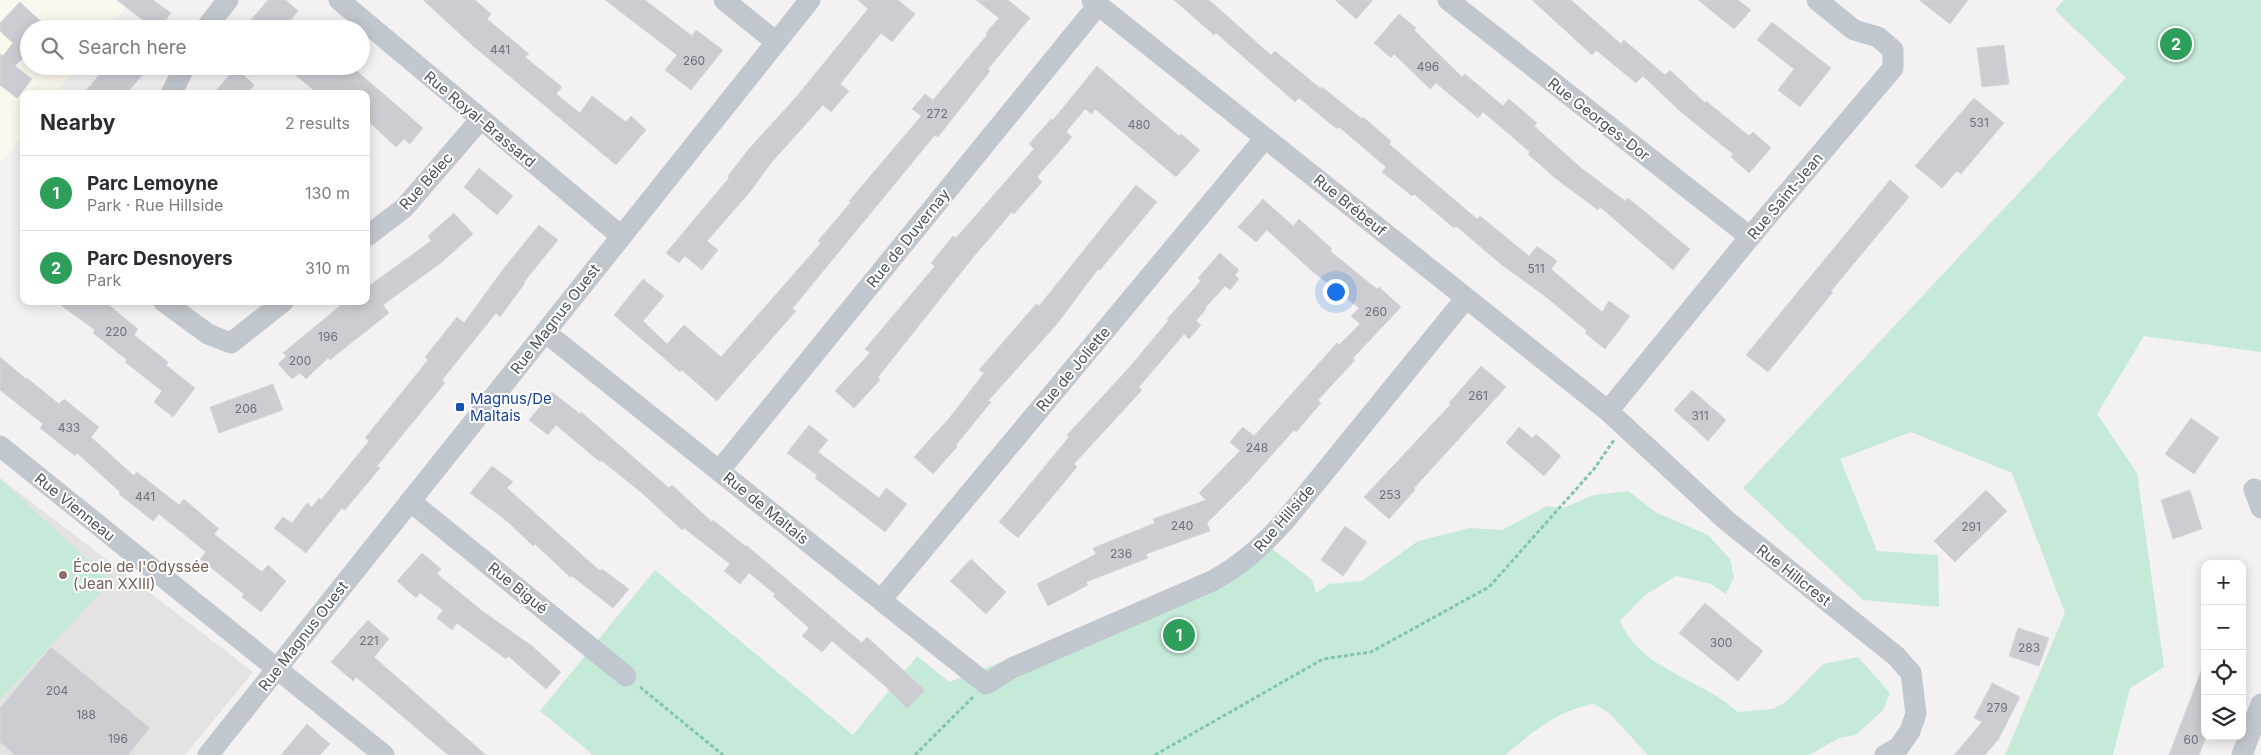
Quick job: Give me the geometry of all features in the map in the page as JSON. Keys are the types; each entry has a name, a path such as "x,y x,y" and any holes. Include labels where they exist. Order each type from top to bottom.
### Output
{"street":[{"path":"212,20 228,0"},
{"name":"Rue Royal-Brassard","path":"339,0 362,20"},
{"path":"724,0 776,42"},
{"name":"Rue Magnus Ouest","path":"208,755 810,0"},
{"name":"Rue Georges-Dor","path":"1448,0 1750,237"},
{"name":"Rue Saint-Jean","path":"1608,411 1750,237 1893,68 1893,50 1878,37 1854,30 1817,0"},
{"name":"Rue Brébeuf","path":"1095,2 1608,411"},
{"name":"Rue de Duvernay","path":"719,471 1095,2"},
{"name":"Rue Royal-Brassard","path":"370,26 621,236"},
{"path":"173,90 180,75"},
{"name":"Rue Bélec","path":"370,234 404,208 480,120"},
{"name":"Rue de Joliette","path":"881,600 1265,138"},
{"name":"Rue Hillside","path":"986,684 1012,668 1212,581 1234,569 1252,555 1283,523 1466,298"},
{"path":"168,305 208,334 231,343 279,305"},
{"name":"Rue de Maltais","path":"545,332 986,684"},
{"name":"Rue Hillcrest","path":"1608,411 1727,521 1877,640 1911,673 1916,714 1910,731 1899,747 1886,755"},
{"name":"Rue Vienneau","path":"0,446 384,755"},
{"name":"Rue Bigué","path":"410,501 626,676"},
{"path":"2242,755 2261,704"}],"path":[{"path":"1155,755 1323,659 1371,652 1489,587 1594,468 1624,426"},
{"path":"626,676 723,755"},
{"path":"915,755 986,684"}],"shaded area":[{"path":"2,0 132,0 116,20 20,20 20,75 71,75 59,90 20,90 20,139 0,164 0,2"},
{"name":"École de l'Odyssée (Jean XXIII)","path":"0,478 253,672 185,755 0,755"}],"green space":[{"path":"2064,0 2261,0 2261,352 2144,336 2097,414 2137,473 2164,667 2130,688 2113,755 2005,755 2065,613 2012,473 1911,432 1840,459 1877,551 1938,555 1939,607 1863,600 1743,488 2126,78 2055,10"},
{"path":"0,479 111,581 0,700"},
{"path":"1628,491 1657,513 1708,535 1730,559 1734,577 1726,594 1711,584 1676,576 1645,595 1620,621 1628,635 1647,656 1670,671 1717,696 1738,712 1773,709 1787,701 1823,664 1858,657 1890,693 1883,710 1856,735 1839,738 1809,755 1648,755 1609,713 1594,704 1580,707 1546,723 1505,755 593,755 540,711 655,570 853,735 917,656 949,682 1212,581 1265,543 1312,580 1316,593 1329,584 1362,581 1418,541 1470,528 1502,530 1547,506 1563,508 1594,495"}],"building":[{"path":"117,0 153,0 171,13 166,20 143,20"},
{"path":"268,0 286,0 298,11 290,20 251,20"},
{"path":"423,0 475,0 491,14 487,19 529,54 525,57 562,87 556,94 580,113 592,96 626,122 631,116 646,130 616,165 472,45"},
{"path":"605,0 645,0 692,36 696,30 723,50 691,90 665,70 677,55"},
{"path":"858,0 898,0 915,14 892,42 881,33 840,84 849,91 831,112 823,105 771,163 749,193 707,241 718,250 702,270 685,256 679,263 666,253 729,178 728,176 748,150 797,96 868,9"},
{"path":"976,0 1008,0 1030,18 988,69 990,71 938,137 935,135 792,309 796,311 717,401 614,315 643,279 664,296 643,321 667,344 684,325 721,357 821,243 818,241 851,202 849,201 921,116 912,109 925,94 933,100 987,35 986,33 999,18"},
{"path":"1174,0 1209,0 1271,55 1275,51 1321,89 1322,87 1362,119 1363,117 1391,141 1389,144 1477,219 1480,216 1529,256 1537,246 1557,261 1551,269 1602,312 1609,301 1630,316 1605,349 1585,333 1587,331 1546,297 1502,265 1456,226 1454,228 1414,194 1412,196 1382,172 1386,167 1339,127 1337,129 1299,98 1295,102 1216,33 1214,35"},
{"path":"1335,0 1373,0 1356,19"},
{"path":"1532,0 1571,0 1621,44 1624,40 1665,75 1670,70 1705,103 1706,101 1749,136 1753,132 1771,148 1749,173 1731,157 1733,154 1681,112 1643,76 1636,83 1596,50 1592,55"},
{"path":"1698,0 1738,0 1751,10 1734,29"},
{"path":"1919,0 1968,0 1950,24"},
{"path":"20,2 39,20 20,20 20,61 15,66 20,70 20,75 27,75 32,79 23,90 20,90 17,98 0,85 0,54 3,56 13,43 0,31 0,23"},
{"path":"1399,14 1416,28 1414,30 1462,77 1465,74 1503,106 1509,99 1537,123 1534,126 1581,168 1625,201 1628,198 1690,249 1673,270 1600,207 1598,210 1555,178 1528,154 1530,152 1483,112 1478,118 1436,83 1430,89 1394,54 1391,58 1374,43"},
{"path":"1772,22 1831,68 1800,107 1778,90 1794,69 1757,40"},
{"path":"2004,45 2009,84 1982,87 1977,48"},
{"path":"1097,66 1179,136 1181,134 1200,150 1176,177 1095,109 1092,114 1085,109 1066,132 1072,137 1037,177 1042,182 1014,214 1012,212 975,255 878,377 880,380 854,408 835,391 870,353 865,349 935,266 931,263 953,236 956,238 1034,149 1029,144 1051,119 1053,120"},
{"path":"99,75 142,75 129,90 86,90"},
{"path":"230,75 243,75 254,85 250,90 217,90"},
{"path":"296,75 361,75 423,128 410,144 404,139 396,147 370,123 370,90 313,90"},
{"path":"1974,98 2004,123 1961,174 1957,171 1942,188 1915,166"},
{"path":"479,168 513,196 497,215 464,187"},
{"path":"1890,180 1909,197 1831,291 1833,292 1768,372 1746,355"},
{"path":"1136,185 1157,202 1100,270 1098,269 1057,324 988,401 991,402 956,445 957,447 933,474 914,457 951,416 984,373 979,370 1036,304 1039,306"},
{"path":"1263,199 1293,226 1299,219 1332,249 1330,251 1377,289 1379,287 1401,307 1353,358 1355,360 1318,400 1321,403 1296,432 1294,430 1247,483 1207,523 1210,531 1146,554 1148,558 1086,582 1088,585 1048,606 1037,584 1096,554 1093,548 1155,523 1153,519 1206,500 1199,493 1240,451 1230,442 1243,427 1254,436 1337,343 1339,345 1360,324 1351,316 1359,308 1312,271 1267,230 1256,242 1238,227"},
{"path":"454,213 473,234 442,262 383,305 389,313 330,360 328,358 306,379 300,373 292,379 278,364 286,356 283,353 341,305 370,305 370,285 431,241 428,236"},
{"path":"539,225 558,240 524,282 500,317 496,313 442,380 445,383 377,466 380,468 345,510 342,508 306,553 274,528 283,517 292,523 307,503 312,507 319,498 321,500 369,441 365,438 428,360 425,357 457,317 464,323 504,268"},
{"path":"1220,253 1239,270 1235,275 1239,279 1230,290 1225,286 1205,308 1196,321 1201,325 1189,339 1184,334 1139,387 1142,390 1074,464 1077,467 1018,538 999,522 1069,437 1067,435 1127,370 1169,320 1167,319 1201,281 1198,278"},
{"path":"61,305 109,305 138,329 134,335 168,362 166,365 195,388 173,417 154,402 162,391 125,362 127,360 93,333 95,330"},
{"path":"0,357 59,404 64,399 99,427 91,437 134,476 137,472 179,505 184,499 219,529 214,534 262,572 268,565 286,581 261,612 242,597 244,594 200,559 206,552 159,514 153,521 119,494 120,492 77,453 75,456 40,428 43,424 0,390"},
{"path":"1481,366 1506,387 1414,488 1415,490 1389,519 1364,497 1451,404 1449,403"},
{"path":"273,384 283,410 219,433 210,407"},
{"path":"1692,390 1726,420 1708,441 1674,410"},
{"path":"552,392 580,414 581,412 669,488 672,485 712,522 713,520 746,545 862,643 867,637 925,690 907,709 884,685 832,641 822,652 802,636 809,628 773,596 775,594 749,573 740,584 724,571 730,564 684,528 682,530 642,493 601,460 600,462 556,425 548,435 529,420"},
{"path":"2191,418 2219,438 2194,474 2165,454"},
{"path":"809,425 828,440 818,452 879,498 886,488 907,504 885,532 815,478 817,475 787,453"},
{"path":"1519,427 1532,438 1536,434 1561,456 1544,476 1506,443"},
{"path":"492,466 513,482 507,488 600,571 602,569 629,589 613,608 572,576 570,577 535,544 533,546 508,522 470,493"},
{"path":"1986,490 2007,511 1955,562 1934,541"},
{"path":"2190,490 2202,529 2173,539 2161,500"},
{"path":"1345,526 1367,542 1343,576 1321,560"},
{"path":"422,553 441,569 437,574 481,610 532,646 561,672 546,689 508,656 506,659 457,623 452,630 437,618 443,610 420,593 416,598 397,581"},
{"path":"971,559 1006,592 986,614 950,581"},
{"path":"1705,603 1763,651 1738,681 1679,633"},
{"path":"368,620 389,639 374,657 486,755 448,755 356,677 353,681 331,662"},
{"path":"2018,628 2049,638 2039,666 2009,656"},
{"path":"51,647 150,728 128,755 15,755 0,742 0,708"},
{"path":"2201,671 2201,740 2205,740 2199,755 2169,755"},
{"path":"1992,683 2020,697 1998,740 1985,755 1954,755 1982,722 1974,718"},
{"path":"307,724 330,744 320,755 281,755"}],"place":[{"name":"Parc Desnoyers","path":"2176,44"},
{"name":"Magnus/De Maltais","path":"460,407"},
{"name":"École de l'Odyssée (Jean XXIII)","path":"63,575"},
{"name":"Parc Lemoyne","path":"1179,635"}]}
